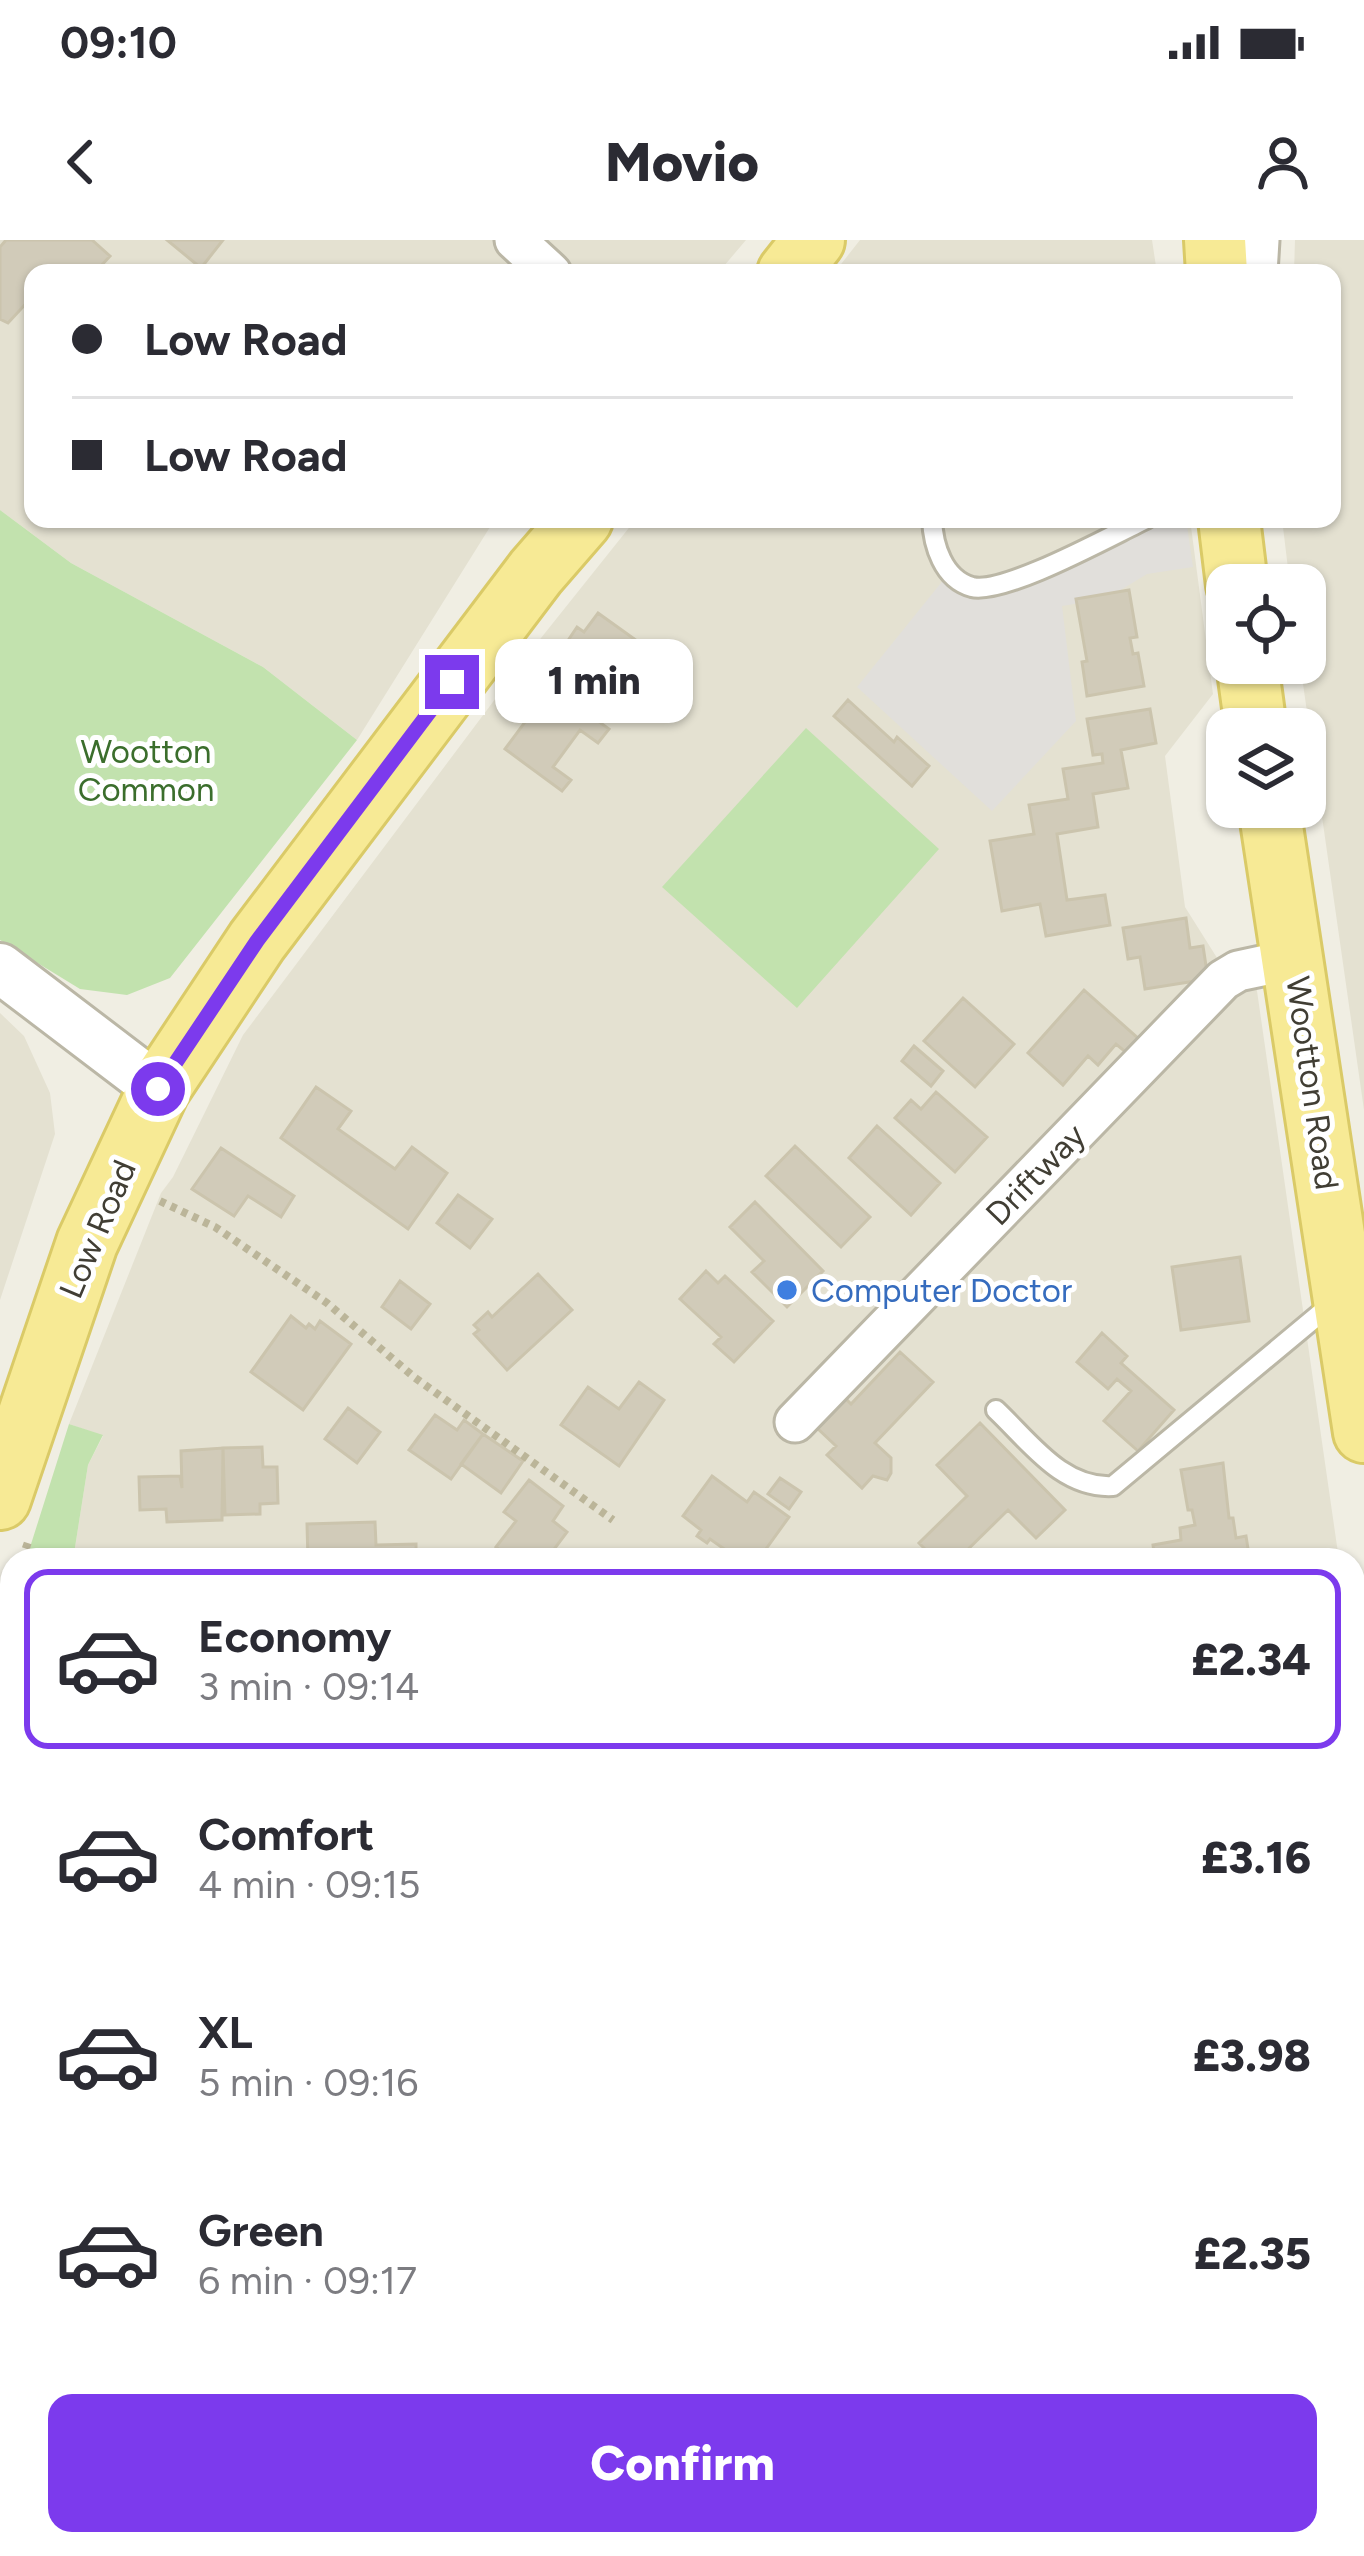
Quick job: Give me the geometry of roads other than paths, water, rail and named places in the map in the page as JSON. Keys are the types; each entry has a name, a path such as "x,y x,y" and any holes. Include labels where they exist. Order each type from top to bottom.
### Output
{"main road":[{"path":"795,264 814,240"},
{"name":"Low Road","path":"15,1518 87,1243 158,1089 257,941 522,590 574,528"},
{"path":"1230,528 1234,564"},
{"name":"Wootton Road","path":"1272,828 1364,1432"}],"street":[{"path":"514,240 541,264"},
{"name":"Driftway","path":"795,1422 1222,980 1238,971 1294,959"},
{"path":"0,968 158,1089"}],"lane":[{"path":"932,528 933,542 949,573 972,587 1002,586 1127,528"},
{"path":"997,1410 1066,1476 1081,1484 1113,1486 1344,1294"}],"place":[{"name":"Computer Doctor","path":"787,1290"}],"park label":[{"name":"Wootton Common","path":"146,770"}]}
